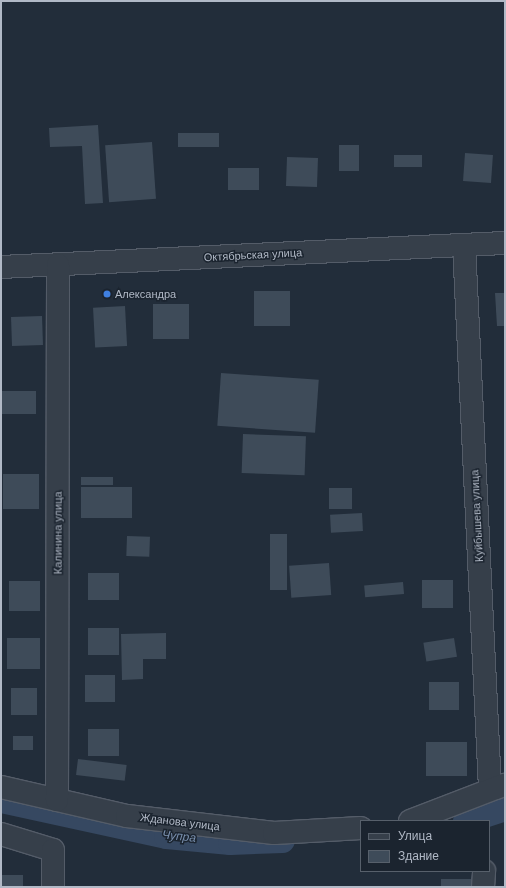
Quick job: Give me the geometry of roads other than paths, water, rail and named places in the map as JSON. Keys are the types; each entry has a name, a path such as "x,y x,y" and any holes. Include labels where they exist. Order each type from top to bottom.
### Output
{"street":[{"name":"Октябрьская улица","path":"1,267 505,243"},
{"name":"Куйбышева улица","path":"464,245 498,786"},
{"name":"Калинина улица","path":"57,800 58,265"},
{"path":"413,820 498,786"},
{"name":"Жданова улица","path":"1,787 127,816 274,833 360,828"},
{"path":"1,834 53,850 53,887"},
{"path":"483,887 484,872"}],"waterway":[{"name":"Чупра","path":"1,800 166,836 230,842 282,840"},
{"name":"Чупра","path":"468,820 505,808"}],"place":[{"name":"Александра","path":"107,294"}]}
